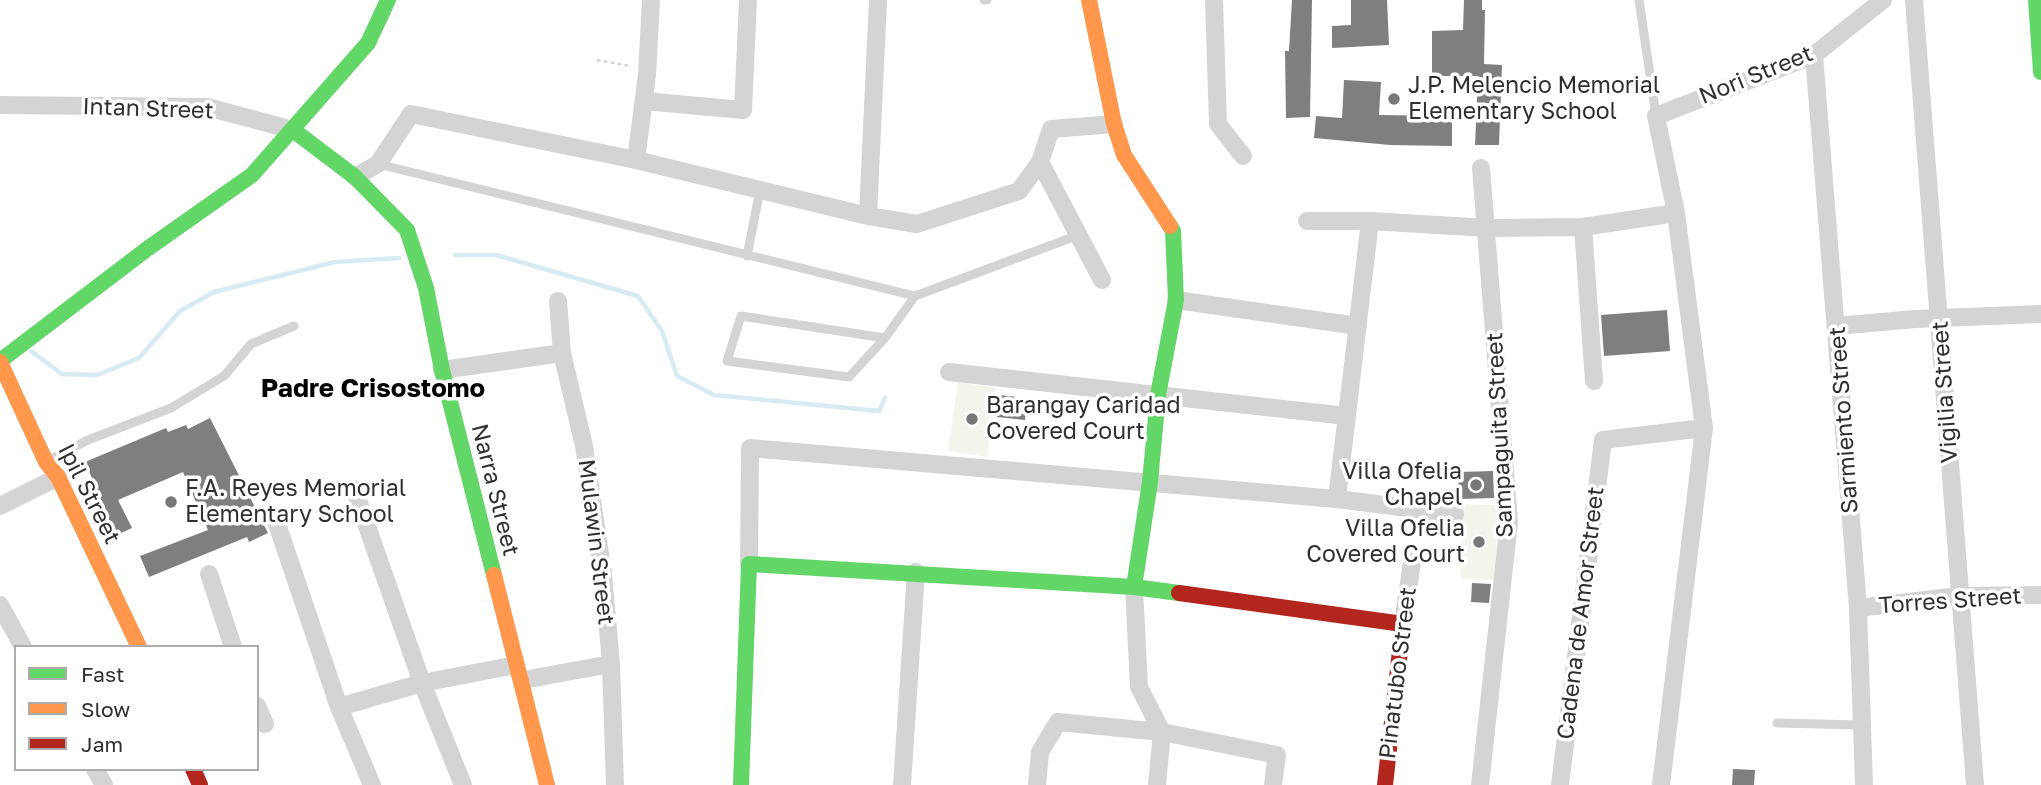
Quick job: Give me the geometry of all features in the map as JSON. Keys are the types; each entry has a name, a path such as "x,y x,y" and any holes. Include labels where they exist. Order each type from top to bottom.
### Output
{"street":[{"path":"0,361 147,249 252,175 368,43 388,0"},
{"path":"636,160 647,70 651,0"},
{"path":"644,101 743,110 748,0"},
{"path":"869,216 878,0"},
{"path":"1089,0 1114,124 1124,155 1173,232 1176,300 1158,395 1150,482 1134,587 1139,687 1163,733 1157,785"},
{"path":"1214,0 1218,124 1243,156"},
{"name":"Nori Street","path":"1656,116 1814,55 1883,0"},
{"name":"Vigilia Street","path":"1914,0 1975,785"},
{"path":"2036,0 2041,72"},
{"name":"Sarmiento Street","path":"1814,55 1858,608 1864,785"},
{"name":"Intan Street","path":"0,105 206,107 293,130"},
{"path":"355,177 379,164 411,114 636,160 869,216 917,224 1019,191 1040,162 1051,129 1114,124"},
{"path":"1656,116 1676,213 1704,428 1661,785"},
{"name":"Narra Street","path":"293,130 355,177 407,230 426,288 442,370 547,785"},
{"path":"1040,162 1076,236 1102,280"},
{"name":"Sampaguita Street","path":"1480,785 1509,522 1482,168"},
{"path":"1307,220 1488,228 1583,227 1676,213"},
{"path":"1337,499 1370,221"},
{"path":"1583,227 1594,381"},
{"path":"1176,300 1358,326"},
{"name":"Mulawin Street","path":"558,302 562,353 584,446 603,574 611,664 615,785"},
{"path":"1836,326 2041,314"},
{"path":"442,370 562,353"},
{"name":"Ipil Street","path":"0,361 46,462 58,477 138,645"},
{"path":"949,372 1348,416"},
{"name":"Cadena de Amor Street","path":"1560,785 1603,440 1704,428"},
{"path":"741,785 749,564 750,447 1337,499 1455,514"},
{"path":"0,506 58,477"},
{"path":"355,489 422,683 463,785"},
{"path":"276,524 339,707 372,785"},
{"name":"Pinatubo Street","path":"1385,785 1412,562"},
{"path":"749,564 1134,587 1403,624"},
{"path":"902,785 916,572"},
{"path":"209,574 232,645"},
{"name":"Torres Street","path":"1858,608 1959,596 2041,595"},
{"path":"0,605 22,645"},
{"path":"339,707 422,683 611,664"},
{"path":"259,710 265,724"},
{"path":"1037,785 1040,752 1058,722 1163,733 1277,755 1273,785"},
{"path":"179,785 197,777"}],"lane":[{"path":"1639,0 1656,116"},
{"path":"379,164 915,296 1076,236"},
{"path":"747,256 760,190"},
{"path":"885,338 741,316 727,361 849,377 885,338 915,296"},
{"path":"46,462 88,440 171,408 224,376 251,344 294,326"},
{"path":"1777,723 1862,725"}],"path":[{"path":"597,60 647,70"}],"shaded area":[{"name":"Barangay Caridad Covered Court","path":"958,382 996,388 987,457 948,451"},
{"name":"Villa Ofelia Covered Court","path":"1463,504 1498,505 1496,580 1461,579"}],"building":[{"path":"1292,0 1312,0 1310,117 1286,118 1285,51 1289,51"},
{"path":"1351,0 1387,0 1389,45 1332,48 1332,26 1351,25"},
{"path":"1464,0 1482,0 1482,10 1485,10 1484,64 1502,65 1499,145 1475,145 1478,76 1432,76 1432,31 1463,30"},
{"path":"1344,80 1381,82 1379,115 1452,116 1452,146 1390,145 1314,138 1316,116 1342,118"},
{"path":"1667,310 1670,351 1604,356 1601,315"},
{"path":"999,395 1027,398 1025,420 997,417"},
{"path":"210,418 268,533 249,542 247,537 149,577 140,556 208,530 183,472 118,500 132,528 110,538 90,495 98,492 85,462 166,428 168,432 186,425 188,429"},
{"name":"Villa Ofelia Chapel","path":"1493,471 1494,498 1459,499 1458,472"},
{"path":"1472,583 1491,584 1489,603 1471,602"},
{"path":"1733,769 1755,770 1754,785 1732,785"}],"waterway":[{"path":"455,255 496,255 638,296 662,331 677,376 714,395 879,411 885,398"},
{"path":"31,351 62,374 97,375 139,358 180,311 214,292 335,262 399,258"}],"traffic: fast":[{"path":"0,361 147,249 252,175 368,43 388,0"},
{"path":"2036,0 2041,72"},
{"path":"293,130 355,177 407,230 426,288 442,370 494,575"},
{"path":"1134,587 1150,482 1158,395 1176,300 1173,231 1170,226"},
{"path":"741,785 749,564 1134,587 1179,593"}],"traffic: slow":[{"path":"1089,0 1114,124 1124,155 1170,226"},
{"path":"0,362 46,462 58,477 138,645"},
{"path":"494,575 547,785"}],"traffic: jam":[{"path":"1179,593 1403,624 1385,785"},
{"path":"194,771 200,785"}],"place":[{"name":"J.P. Melencio Memorial Elementary School","path":"1394,99"},
{"name":"Barangay Caridad Covered Court","path":"972,419"},
{"name":"Villa Ofelia Chapel","path":"1476,485"},
{"name":"F.A. Reyes Memorial Elementary School","path":"171,502"},
{"name":"Villa Ofelia Covered Court","path":"1479,542"}],"district":[{"name":"Padre Crisostomo","path":"373,389"}]}
